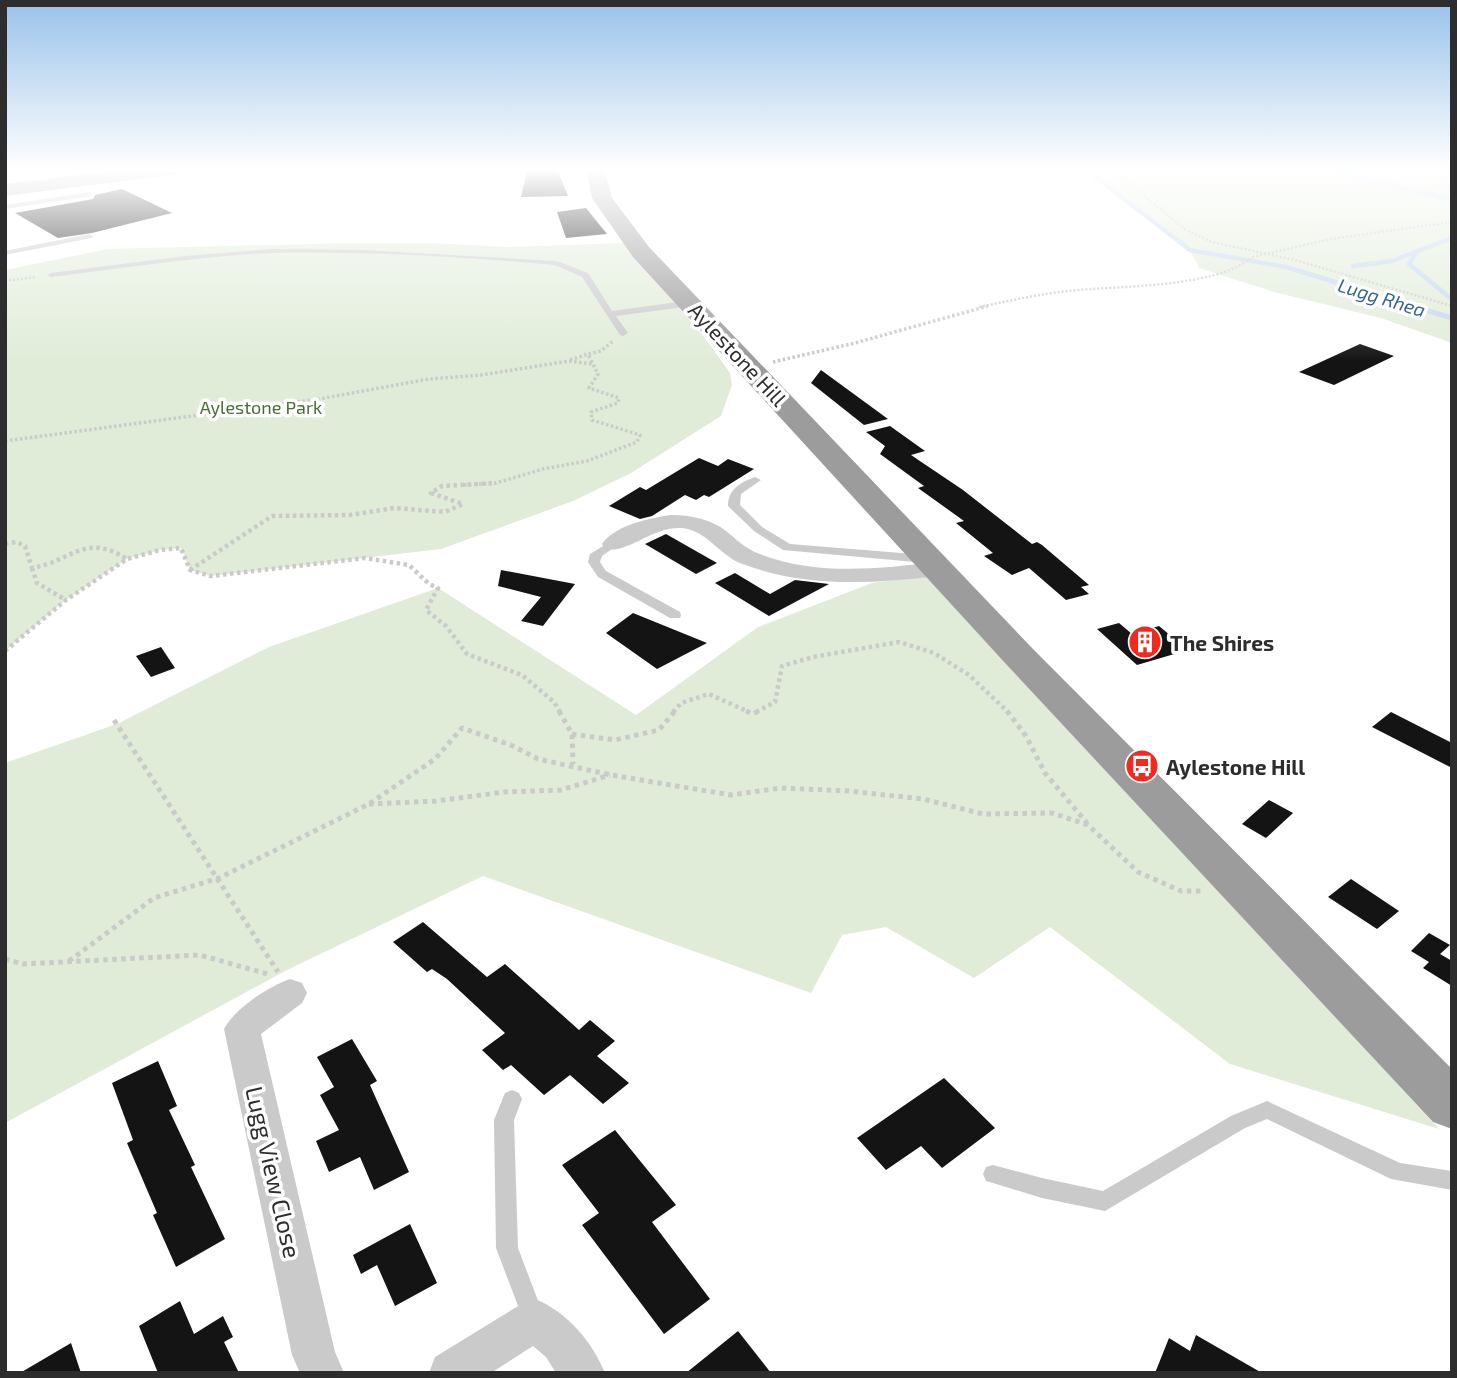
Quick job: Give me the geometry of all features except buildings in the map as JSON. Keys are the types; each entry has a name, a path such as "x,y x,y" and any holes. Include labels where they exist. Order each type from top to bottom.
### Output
{"highway":[{"name":"Aylestone Hill","path":"627,232 641,252 752,367 932,564 1245,891 1449,1096"}],"street":[{"path":"613,544 644,526 664,522 687,522 710,530 745,557 811,573 870,577 932,564"},
{"name":"Lugg View Close","path":"286,985 242,1029 314,1355 322,1373"},
{"path":"451,1373 535,1320 561,1342 583,1373"}],"lane":[{"path":"5,253 89,236"},
{"path":"51,275 185,258 273,251 363,251 515,258 557,263 585,275 623,333"},
{"path":"610,314 692,303"},
{"path":"755,480 735,492 732,498 734,506 774,541 802,550 932,564"},
{"path":"613,544 596,555 594,562 602,575 675,615"},
{"path":"512,1099 504,1119 507,1248 535,1320"},
{"path":"993,1174 1042,1188 1105,1201 1238,1122 1267,1110 1398,1172 1452,1181"}],"path":[{"path":"1190,232 1212,242 1286,258 1452,306"},
{"path":"752,367 855,344 980,307 1069,291 1136,288 1214,275 1267,253 1331,239 1379,232"},
{"path":"1251,258 1286,258"},
{"path":"5,281 51,275"},
{"path":"5,441 208,415 429,379 481,375 569,361 601,351 623,333"},
{"path":"190,570 272,516 350,515 394,508 445,512 463,505 431,493 442,486 496,483 543,469 587,461 637,442 640,435 593,421 591,412 618,403 619,398 589,388 598,374 589,354"},
{"path":"569,361 593,364"},
{"path":"5,544 16,542 25,546 37,583 66,600"},
{"path":"32,568 45,567 82,550 103,546 127,559"},
{"path":"5,651 66,600 127,559 160,550 181,548 190,570"},
{"path":"190,570 211,576 365,558 409,565 429,584 438,588 426,610 446,626 467,654 522,676 554,702 572,734 573,764"},
{"path":"572,734 615,740 659,730 681,703 709,694 753,714 775,702 782,666 813,657 899,642 934,653 969,675 1000,702 1026,736 1045,773 1088,825 1139,872 1181,891 1245,891"},
{"path":"114,720 286,985"},
{"path":"69,961 154,898 219,878 369,804 435,759 462,728 538,758 611,775 731,795 781,788 861,792 922,799 983,814 1052,813 1088,825"},
{"path":"369,804 436,801 504,792 561,790 611,775"},
{"path":"5,959 23,964 200,955 286,985"}],"green space":[{"path":"1167,232 1452,232 1452,343 1381,318 1274,292 1199,268 1190,250"},
{"name":"Aylestone Park","path":"350,243 507,247 624,243 705,338 730,373 732,385 721,416 631,473 573,501 441,549 211,576 190,570 181,548 160,550 127,559 66,600 5,651 5,270 108,249"},
{"path":"928,575 1439,1129 1230,1064 1050,927 974,978 886,927 842,935 811,993 483,876 287,970 5,1123 5,763 117,724 269,647 438,588 636,715 758,627 872,583"}],"waterway":[{"name":"Lugg Rhea","path":"1167,232 1190,250 1286,267 1417,307"},
{"path":"1353,266 1392,261 1452,238"},
{"path":"1416,253 1409,264 1449,297"},
{"name":"Lugg Rhea","path":"1412,306 1452,318"}],"place":[{"name":"The Shires","path":"1145,642"},
{"name":"Aylestone Hill","path":"1142,766"}]}
